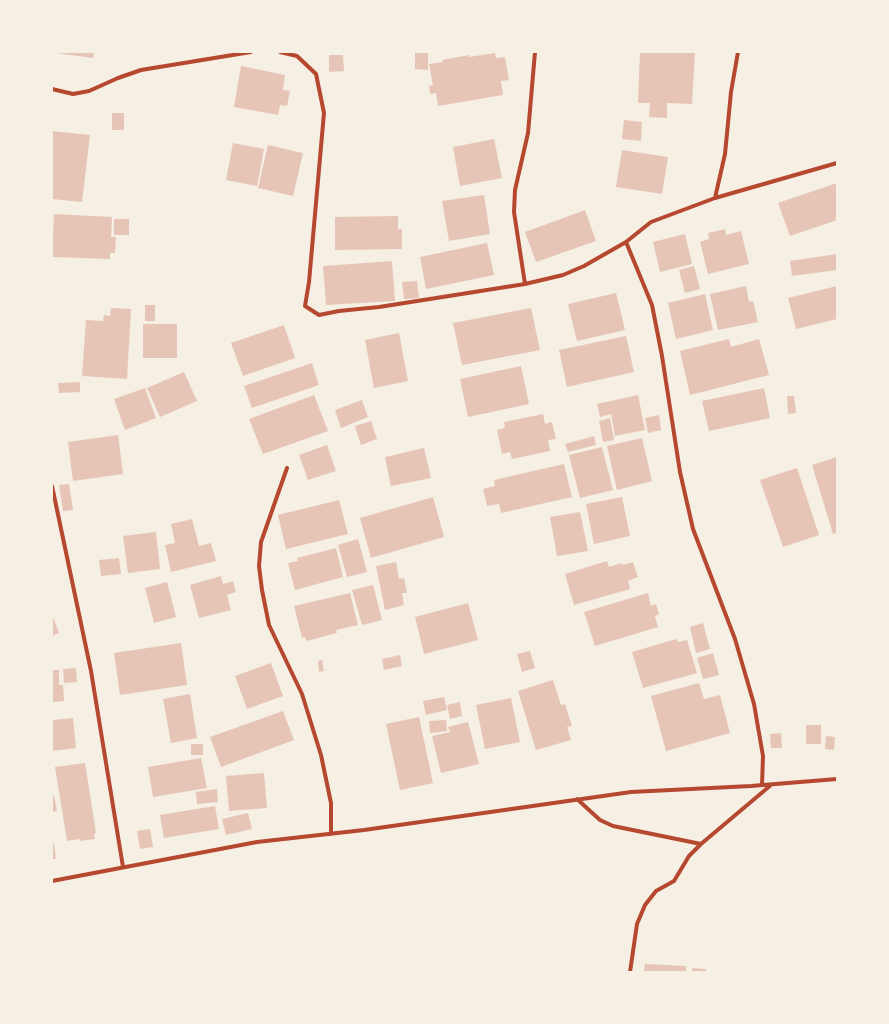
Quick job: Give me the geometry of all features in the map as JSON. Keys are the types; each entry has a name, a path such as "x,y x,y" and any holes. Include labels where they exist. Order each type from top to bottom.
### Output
{"street":[{"path":"52,90 73,94 89,91 141,70 251,52"},
{"path":"280,52 297,54 316,74 324,114 309,282 305,306 318,315 525,284 563,275 584,266 626,242 651,222 715,198 837,164"},
{"path":"525,284 514,212 515,190 528,133 535,52"},
{"path":"715,198 725,154 731,92 738,52"},
{"path":"626,242 652,305 662,356 680,472 693,529 734,639 754,704 763,756 762,785"},
{"path":"287,468 261,542 259,566 269,625 302,694 321,755 331,803 331,834"},
{"path":"52,486 91,671 123,867"},
{"path":"52,881 257,842 364,830 577,799 631,792 771,785 837,779"},
{"path":"630,972 637,924 645,905 656,891 674,881 689,856 701,844 771,785"},
{"path":"577,799 600,820 612,826 701,844"}],"building":[{"path":"56,52 94,52 93,58"},
{"path":"415,52 428,52 428,70 415,69"},
{"path":"640,52 695,52 692,104 667,103 667,118 649,117 650,103 638,103"},
{"path":"495,53 496,58 505,57 509,80 501,81 503,95 438,106 436,93 430,94 429,86 433,85 429,64 469,55 469,57"},
{"path":"329,55 343,55 344,71 329,72"},
{"path":"241,66 285,75 283,90 290,91 287,106 280,105 278,115 234,107"},
{"path":"112,113 124,113 124,130 112,130"},
{"path":"624,120 642,122 641,141 622,139"},
{"path":"52,131 90,135 82,202 52,199"},
{"path":"494,139 502,178 460,186 453,147"},
{"path":"233,143 264,149 257,186 226,180"},
{"path":"268,145 303,153 293,196 258,188"},
{"path":"622,150 668,157 662,194 616,187"},
{"path":"837,183 837,220 790,236 778,203"},
{"path":"484,195 490,234 449,241 442,201"},
{"path":"585,210 596,241 536,262 525,232"},
{"path":"54,214 112,217 111,237 116,237 115,253 110,253 110,259 52,257"},
{"path":"398,216 398,229 402,229 402,249 335,250 335,217"},
{"path":"114,219 129,219 129,235 114,235"},
{"path":"725,229 726,235 741,231 749,264 708,274 700,242 709,239 708,233"},
{"path":"685,234 692,264 660,272 653,242"},
{"path":"487,243 494,275 426,289 420,257"},
{"path":"837,254 837,270 792,276 790,261"},
{"path":"392,261 395,301 326,305 323,266"},
{"path":"694,266 700,289 685,293 679,270"},
{"path":"417,281 419,298 404,299 402,282"},
{"path":"746,286 749,302 753,301 758,322 718,330 710,294"},
{"path":"837,286 837,319 796,329 788,298"},
{"path":"616,293 625,330 577,341 568,304"},
{"path":"705,294 713,330 676,339 668,303"},
{"path":"145,305 155,305 155,321 145,321"},
{"path":"111,308 131,309 127,379 82,376 86,320 103,321 104,315 110,316"},
{"path":"531,308 540,350 462,365 453,323"},
{"path":"143,324 177,324 177,358 143,358"},
{"path":"284,325 295,358 243,376 231,343"},
{"path":"399,333 408,381 374,388 365,340"},
{"path":"626,336 634,372 567,387 559,350"},
{"path":"729,339 731,347 759,339 769,375 690,395 680,351"},
{"path":"312,363 319,385 252,408 244,386"},
{"path":"521,366 529,404 468,417 460,379"},
{"path":"184,372 197,401 160,417 147,388"},
{"path":"80,382 80,392 59,393 58,383"},
{"path":"145,388 156,418 125,430 114,399"},
{"path":"764,388 770,418 709,431 702,401"},
{"path":"314,395 328,431 263,454 249,419"},
{"path":"638,395 645,430 615,436 611,414 600,417 597,404"},
{"path":"787,396 794,396 796,413 788,414"},
{"path":"362,400 368,417 341,428 335,410"},
{"path":"543,414 545,424 552,422 556,439 548,440 550,451 512,459 510,452 502,454 497,430 505,428 504,422"},
{"path":"659,415 661,430 648,433 645,418"},
{"path":"610,418 614,440 603,442 599,421"},
{"path":"371,421 377,439 361,445 355,426"},
{"path":"118,435 123,474 73,481 68,442"},
{"path":"594,436 596,445 568,452 565,444"},
{"path":"642,438 652,481 617,490 607,446"},
{"path":"327,445 336,471 308,480 299,455"},
{"path":"602,447 613,490 580,498 569,455"},
{"path":"424,448 431,478 391,486 385,457"},
{"path":"837,457 837,533 833,534 812,465"},
{"path":"564,464 572,497 501,513 499,504 487,506 483,489 495,486 494,480"},
{"path":"797,468 819,535 783,547 760,480"},
{"path":"69,484 73,510 63,511 59,485"},
{"path":"433,497 444,537 371,558 360,518"},
{"path":"622,497 630,536 594,544 586,504"},
{"path":"339,500 348,534 286,549 278,515"},
{"path":"580,512 588,551 557,556 550,517"},
{"path":"192,519 199,546 211,543 216,561 171,572 165,545 175,543 171,524"},
{"path":"156,532 160,569 128,573 123,536"},
{"path":"358,539 367,572 347,577 338,545"},
{"path":"336,548 343,577 295,590 288,563 298,561 297,558"},
{"path":"119,558 121,574 101,576 99,560"},
{"path":"607,561 609,567 622,563 623,565 633,562 638,577 628,581 630,589 574,605 565,574"},
{"path":"396,562 399,579 404,578 407,593 402,593 404,605 385,610 376,566"},
{"path":"221,576 223,584 233,581 236,592 227,595 231,610 199,618 190,585"},
{"path":"167,582 176,617 154,623 145,588"},
{"path":"373,585 382,620 362,625 352,590"},
{"path":"350,593 358,625 336,630 337,633 306,641 305,637 302,638 294,606"},
{"path":"648,593 651,606 656,604 659,614 655,616 658,627 595,646 584,612"},
{"path":"468,603 478,640 424,654 415,617"},
{"path":"52,614 59,633 52,636"},
{"path":"703,623 710,649 696,653 690,627"},
{"path":"676,639 678,642 687,640 697,673 643,688 632,652"},
{"path":"181,643 187,685 120,695 114,653"},
{"path":"530,651 535,668 522,672 517,654"},
{"path":"713,653 719,675 703,679 697,658"},
{"path":"400,655 402,666 384,670 382,659"},
{"path":"322,660 324,671 319,672 318,661"},
{"path":"271,663 283,696 247,709 235,676"},
{"path":"76,668 77,682 64,683 63,669"},
{"path":"52,670 59,670 59,685 63,685 64,701 52,702"},
{"path":"553,680 561,705 565,704 572,726 567,727 571,740 536,750 518,691"},
{"path":"699,683 704,699 720,695 730,733 666,751 651,696"},
{"path":"190,694 197,738 171,743 163,699"},
{"path":"444,697 447,710 426,715 423,701"},
{"path":"511,698 520,742 485,749 476,705"},
{"path":"460,702 462,716 450,719 447,705"},
{"path":"283,711 294,740 221,767 210,737"},
{"path":"419,717 433,783 400,790 386,724"},
{"path":"73,718 76,748 52,751 52,720"},
{"path":"446,720 447,731 430,733 429,721"},
{"path":"468,722 479,764 441,773 432,736 450,732 448,727"},
{"path":"806,725 821,725 821,744 806,744"},
{"path":"781,733 782,748 771,748 770,734"},
{"path":"826,736 835,737 834,750 825,749"},
{"path":"191,744 203,744 203,755 191,755"},
{"path":"201,758 207,788 153,797 148,767"},
{"path":"85,763 96,833 94,834 95,839 67,841 55,767"},
{"path":"264,773 267,808 229,811 226,776"},
{"path":"217,789 218,802 197,804 196,792"},
{"path":"54,795 57,811 52,812 52,796"},
{"path":"215,806 219,829 164,838 160,815"},
{"path":"248,813 252,829 226,835 222,819"},
{"path":"150,829 153,847 140,849 137,831"},
{"path":"52,844 54,844 56,859 52,859"},
{"path":"645,964 686,966 686,972 644,972"},
{"path":"692,968 706,969 706,972 692,972"}]}
